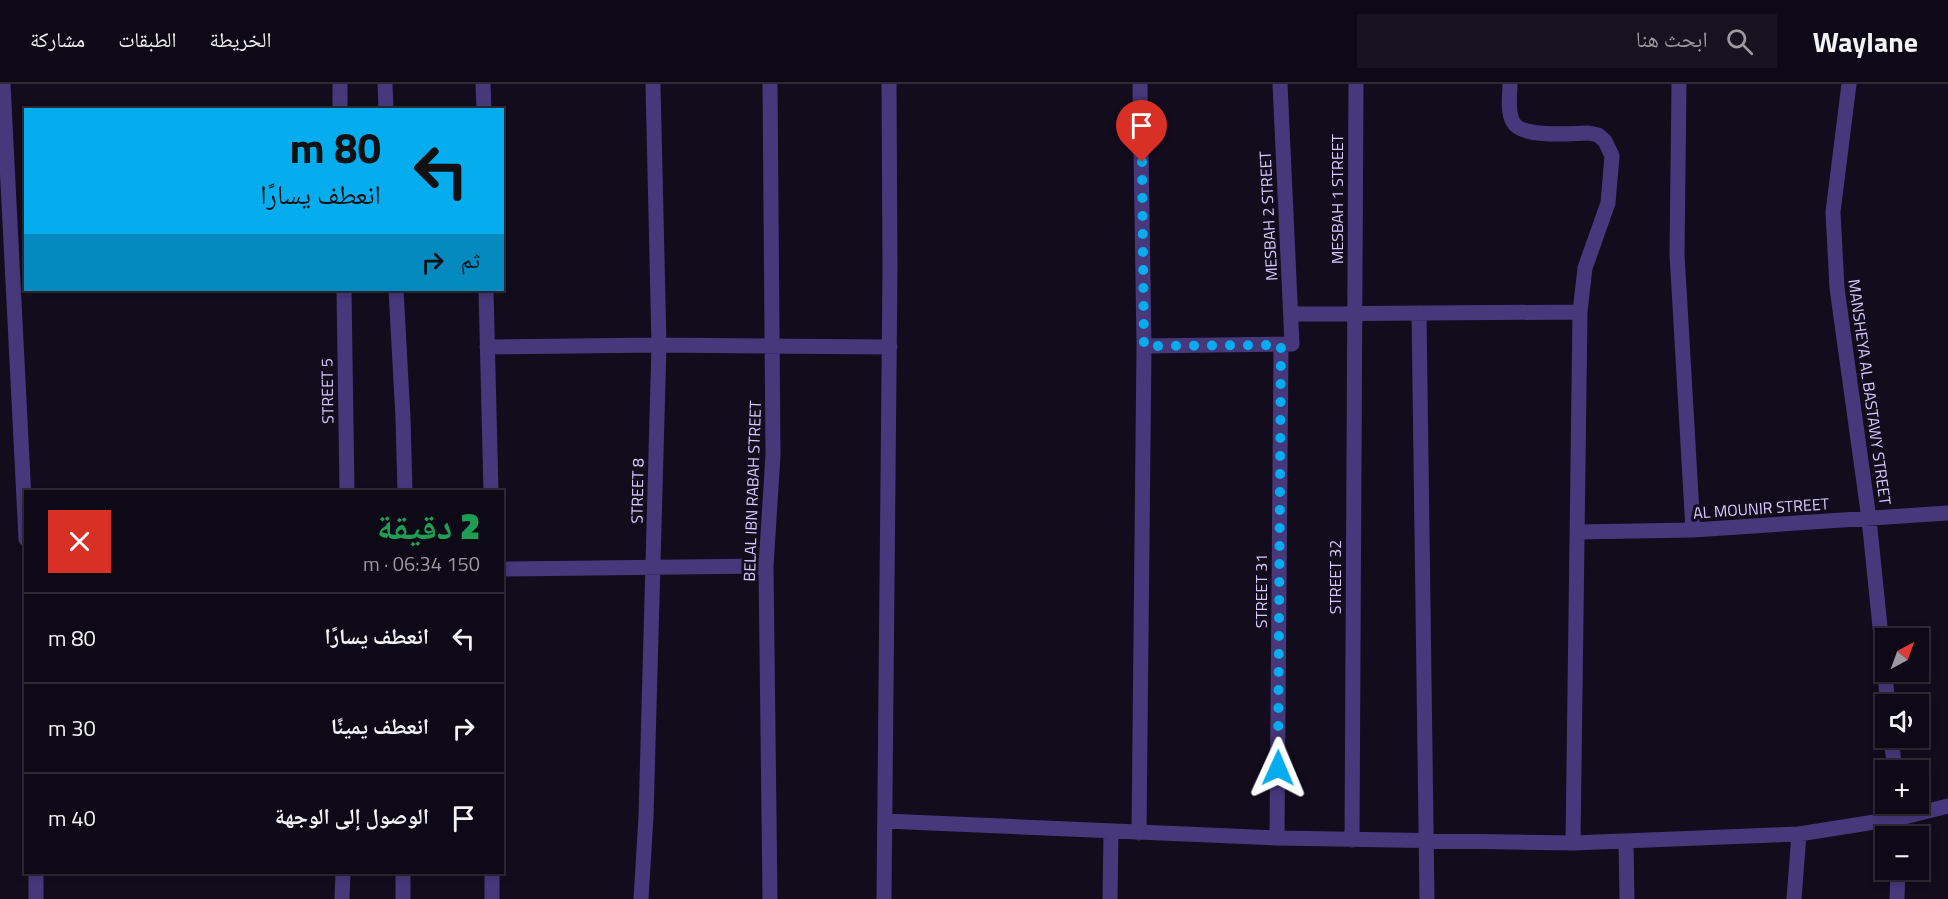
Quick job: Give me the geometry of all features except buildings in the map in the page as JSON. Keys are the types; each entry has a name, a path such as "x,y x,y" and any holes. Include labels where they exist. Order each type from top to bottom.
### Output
{"street":[{"path":"3,84 24,499"},
{"path":"340,84 340,108"},
{"path":"385,84 386,108"},
{"path":"483,84 484,108"},
{"name":"STREET 8","path":"641,899 647,805 659,345 653,84"},
{"name":"BELAL IBN RABAH STREET","path":"770,84 773,455 766,566 770,899"},
{"path":"884,899 890,347 890,84"},
{"path":"1138,833 1144,346 1140,84"},
{"name":"MESBAH 2 STREET","path":"1280,84 1292,344 1285,345"},
{"name":"MESBAH 1 STREET","path":"1355,313 1356,84"},
{"path":"1510,84 1510,111 1512,120 1518,129 1528,133 1598,135 1610,148 1612,156 1608,203 1585,268 1580,312 1573,843"},
{"path":"1679,84 1677,254 1693,530"},
{"name":"MANSHEYA AL BASTAWY STREET","path":"1849,84 1833,212 1837,288 1869,519 1887,694"},
{"name":"STREET 5","path":"344,291 347,490"},
{"path":"396,291 404,418 405,490"},
{"path":"486,291 491,490"},
{"path":"1291,314 1580,312"},
{"name":"STREET 32","path":"1352,840 1355,313"},
{"path":"1419,313 1426,899"},
{"path":"487,347 659,345 890,347"},
{"path":"1144,346 1285,345"},
{"name":"STREET 31","path":"1277,838 1285,345"},
{"name":"AL MOUNIR STREET","path":"1577,532 1693,530 1948,513"},
{"path":"504,569 766,566"},
{"path":"1929,808 1948,806"},
{"path":"885,821 1277,838 1573,843 1799,834 1886,814"},
{"path":"1110,899 1111,831"},
{"path":"1794,899 1799,834"},
{"path":"1626,842 1627,899"},
{"path":"36,874 36,899"},
{"path":"342,899 343,874"},
{"path":"403,874 403,899"},
{"path":"492,874 492,899"},
{"path":"1897,899 1898,880"}],"route":[{"path":"1142,162 1144,346 1281,345 1278,768"}]}
